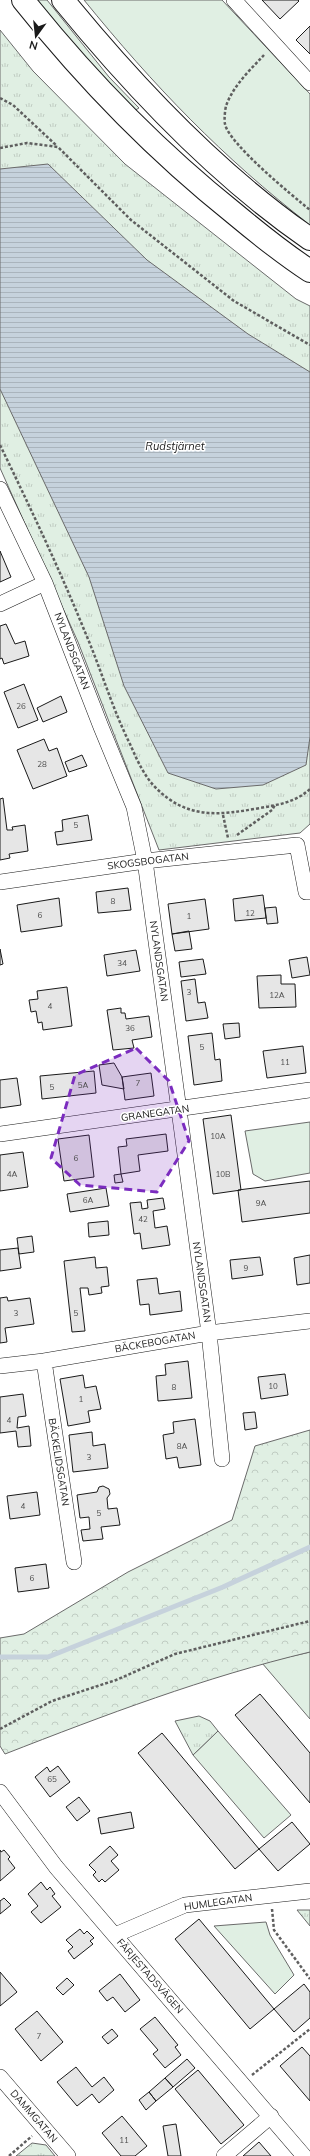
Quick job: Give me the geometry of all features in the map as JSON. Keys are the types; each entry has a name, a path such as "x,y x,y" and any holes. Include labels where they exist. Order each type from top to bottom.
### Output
{"highway":[{"path":"23,0 96,86 147,139 205,191 310,271"},
{"path":"63,0 107,54 169,118 260,200 310,238"}],"street":[{"path":"234,0 273,44 310,82"},
{"name":"NYLANDSGATAN","path":"0,489 45,583 134,807 145,861 179,1110 209,1333 222,1458"},
{"path":"0,604 45,583"},
{"name":"SKOGSBOGATAN","path":"0,882 145,861 297,845 306,892 310,892"},
{"name":"GRANEGATAN","path":"0,1134 179,1110 310,1090"},
{"name":"BÄCKEBOGATAN","path":"0,1366 44,1361 209,1333 310,1321"},
{"name":"BÄCKELIDSGATAN","path":"44,1361 74,1562"},
{"name":"FÄRJESTADSVÄGEN","path":"0,1792 56,1867 304,2156"},
{"name":"HUMLEGATAN","path":"115,1935 185,1905 308,1890"},
{"name":"DAMMGATAN","path":"0,2077 68,2156"},
{"path":"224,2156 271,2116"}],"path":[{"path":"273,44 235,88 226,107 225,124 240,146 281,187 310,210"},
{"path":"0,98 13,105 58,147 131,220 228,296 310,345"},
{"path":"0,148 27,143 58,147"},
{"path":"0,445 51,551 86,634 112,705 141,768 156,788 176,804 198,812 223,814 275,805 304,795 310,789"},
{"path":"223,814 229,841 272,810 275,805"},
{"path":"0,1729 52,1701 116,1680 175,1654 310,1621"},
{"path":"271,1895 274,1930 310,1979"},
{"path":"242,2082 310,2029"},
{"path":"9,2156 43,2126"}],"highlighted area":[{"path":"136,1048 169,1081 189,1141 157,1192 80,1185 51,1158 75,1075"}],"green space":[{"path":"33,0 47,0 109,77 139,108 132,112"},
{"path":"84,0 222,0 310,94 310,225 278,200 218,147 136,62"},
{"name":"Rudstjärnet","path":"0,30 33,71 125,164 296,299 310,306 310,824 300,833 159,850 78,642 0,468"},
{"path":"310,1122 310,1173 265,1181 253,1174 245,1131"},
{"path":"310,1430 310,1652 194,1685 118,1711 5,1754 0,1746 0,1638 24,1634 128,1572 232,1520 255,1446"},
{"path":"310,1652 310,1719 262,1663"},
{"path":"199,1716 210,1721 218,1731 193,1755 175,1721"},
{"path":"218,1731 291,1815 264,1838 193,1755"},
{"path":"297,1910 310,1910 310,1926"},
{"path":"266,1922 270,1935 294,1975 275,1994 214,1926"},
{"path":"32,2143 46,2145 55,2156 16,2156"}],"water":[{"name":"Rudstjärnet","path":"48,164 147,260 248,334 310,372 310,737 306,765 263,785 216,789 168,773 124,686 89,577 0,389 0,169"}],"building":[{"path":"262,0 298,0 299,1 280,19"},
{"path":"310,26 310,54 296,40"},
{"path":"0,551 11,577 0,582"},
{"path":"6,624 15,644 25,641 29,656 4,664 2,658 0,659 0,626"},
{"path":"24,684 38,720 18,728 4,692"},
{"path":"61,696 67,712 43,722 37,708"},
{"path":"44,739 49,751 57,748 67,776 33,789 17,750"},
{"path":"82,755 87,766 69,772 65,762"},
{"path":"3,798 7,830 13,830 12,827 25,825 28,851 9,854 10,858 0,860 0,799"},
{"path":"88,815 92,840 57,845 55,832 63,831 62,820"},
{"path":"128,888 131,910 98,913 96,892"},
{"path":"263,895 266,918 235,921 233,899"},
{"path":"59,898 62,926 21,932 17,905"},
{"path":"205,899 209,929 172,934 168,904"},
{"path":"276,907 278,923 267,924 265,908"},
{"path":"189,931 192,949 175,951 172,934"},
{"path":"0,949 3,964 0,965"},
{"path":"136,950 140,971 107,976 104,955"},
{"path":"307,957 310,975 292,978 289,960"},
{"path":"203,959 206,974 181,977 179,962"},
{"path":"281,975 281,984 295,984 296,1007 259,1008 257,976"},
{"path":"195,979 198,1003 205,1002 208,1018 186,1021 181,981"},
{"path":"67,987 72,1026 43,1030 42,1022 38,1023 36,1011 31,1012 29,1000 38,999 37,991"},
{"path":"121,1008 121,1013 125,1013 126,1019 149,1016 152,1037 132,1040 134,1048 113,1050 107,1010"},
{"path":"239,1023 240,1037 225,1039 223,1024"},
{"path":"212,1033 215,1060 220,1059 222,1081 194,1085 188,1036"},
{"path":"303,1046 306,1073 267,1078 263,1051"},
{"path":"114,1063 122,1077 124,1089 102,1085 99,1065"},
{"path":"94,1071 96,1093 42,1099 40,1076"},
{"path":"151,1073 154,1096 125,1100 122,1077"},
{"path":"17,1078 21,1105 0,1108 0,1080"},
{"path":"231,1115 241,1190 213,1194 203,1119"},
{"path":"166,1134 168,1151 138,1155 140,1171 121,1174 118,1147 127,1146 126,1139"},
{"path":"89,1135 94,1177 64,1181 58,1139"},
{"path":"23,1152 28,1187 0,1191 0,1155"},
{"path":"121,1174 123,1182 115,1183 114,1175"},
{"path":"310,1181 310,1213 242,1222 238,1190"},
{"path":"106,1188 109,1206 70,1212 67,1194"},
{"path":"163,1198 165,1209 153,1211 155,1228 167,1226 170,1245 142,1249 140,1233 134,1234 130,1203 141,1202 142,1209 148,1208 147,1200"},
{"path":"108,1221 109,1235 89,1237 88,1223"},
{"path":"32,1236 34,1252 19,1254 17,1238"},
{"path":"18,1248 21,1268 0,1271 0,1250"},
{"path":"310,1255 310,1283 297,1285 294,1258"},
{"path":"95,1257 96,1268 107,1267 109,1286 101,1287 102,1293 89,1295 88,1288 80,1288 85,1331 72,1332 64,1261"},
{"path":"260,1257 263,1275 232,1279 230,1260"},
{"path":"157,1278 159,1294 180,1291 182,1311 150,1315 149,1304 140,1305 137,1280"},
{"path":"7,1297 8,1301 30,1298 34,1324 5,1328 7,1342 0,1343 0,1298"},
{"path":"188,1361 192,1398 158,1401 156,1376 166,1375 165,1364"},
{"path":"285,1374 288,1395 261,1399 258,1377"},
{"path":"83,1375 85,1388 96,1386 101,1409 88,1411 90,1422 68,1426 60,1379"},
{"path":"23,1394 26,1416 18,1417 17,1428 29,1426 31,1446 18,1447 16,1431 0,1433 0,1397"},
{"path":"255,1412 257,1428 245,1430 243,1413"},
{"path":"195,1419 201,1465 179,1468 177,1457 166,1459 163,1435 174,1433 173,1422"},
{"path":"92,1432 93,1446 105,1444 108,1468 73,1472 69,1435"},
{"path":"103,1486 109,1489 110,1494 107,1498 108,1509 117,1508 120,1525 101,1527 103,1539 83,1541 81,1530 90,1529 89,1517 80,1518 77,1495 97,1492 99,1487"},
{"path":"37,1492 40,1515 10,1519 7,1496"},
{"path":"46,1564 49,1588 18,1592 15,1568"},
{"path":"260,1694 310,1753 310,1803 235,1715"},
{"path":"162,1733 259,1849 235,1869 138,1753"},
{"path":"58,1766 70,1782 50,1797 35,1777 47,1767 50,1772"},
{"path":"79,1797 90,1811 77,1821 66,1807"},
{"path":"131,1812 134,1828 101,1834 98,1818"},
{"path":"292,1822 310,1844 278,1871 259,1849"},
{"path":"110,1846 118,1855 111,1861 119,1870 105,1882 102,1879 99,1882 93,1875 96,1872 89,1865"},
{"path":"0,1850 1,1852 4,1850 10,1857 8,1859 15,1868 0,1881"},
{"path":"41,1882 47,1890 50,1887 55,1894 52,1896 61,1907 41,1923 31,1912 38,1906 28,1894"},
{"path":"4,1898 11,1905 0,1914 0,1901"},
{"path":"199,1919 274,2009 250,2029 175,1939"},
{"path":"80,1929 84,1934 87,1931 94,1938 90,1941 93,1944 74,1959 68,1951 73,1947 66,1940"},
{"path":"0,1972 17,1992 0,2006"},
{"path":"120,1974 140,2000 125,2012 113,1997 107,2001 99,1991"},
{"path":"67,1978 74,1985 63,1995 56,1988"},
{"path":"304,1984 310,1992 310,2018 294,2032 274,2009"},
{"path":"37,2011 63,2042 41,2061 15,2029"},
{"path":"155,2017 178,2045 175,2047 181,2055 165,2068 153,2054 158,2050 140,2029"},
{"path":"112,2029 118,2036 108,2044 102,2037"},
{"path":"302,2047 310,2056 310,2101 280,2066"},
{"path":"187,2059 195,2068 173,2087 165,2078"},
{"path":"76,2067 92,2087 104,2077 114,2090 99,2103 92,2094 77,2106 57,2082"},
{"path":"198,2070 244,2125 221,2144 175,2089"},
{"path":"165,2078 173,2087 156,2101 149,2092"},
{"path":"149,2092 156,2101 146,2110 139,2100"},
{"path":"122,2116 147,2146 135,2156 121,2156 102,2133"},
{"path":"176,2124 181,2156 168,2156 163,2126"},
{"path":"259,2142 271,2156 243,2156"}],"waterway":[{"path":"0,1657 48,1657 223,1587 310,1547"}]}
